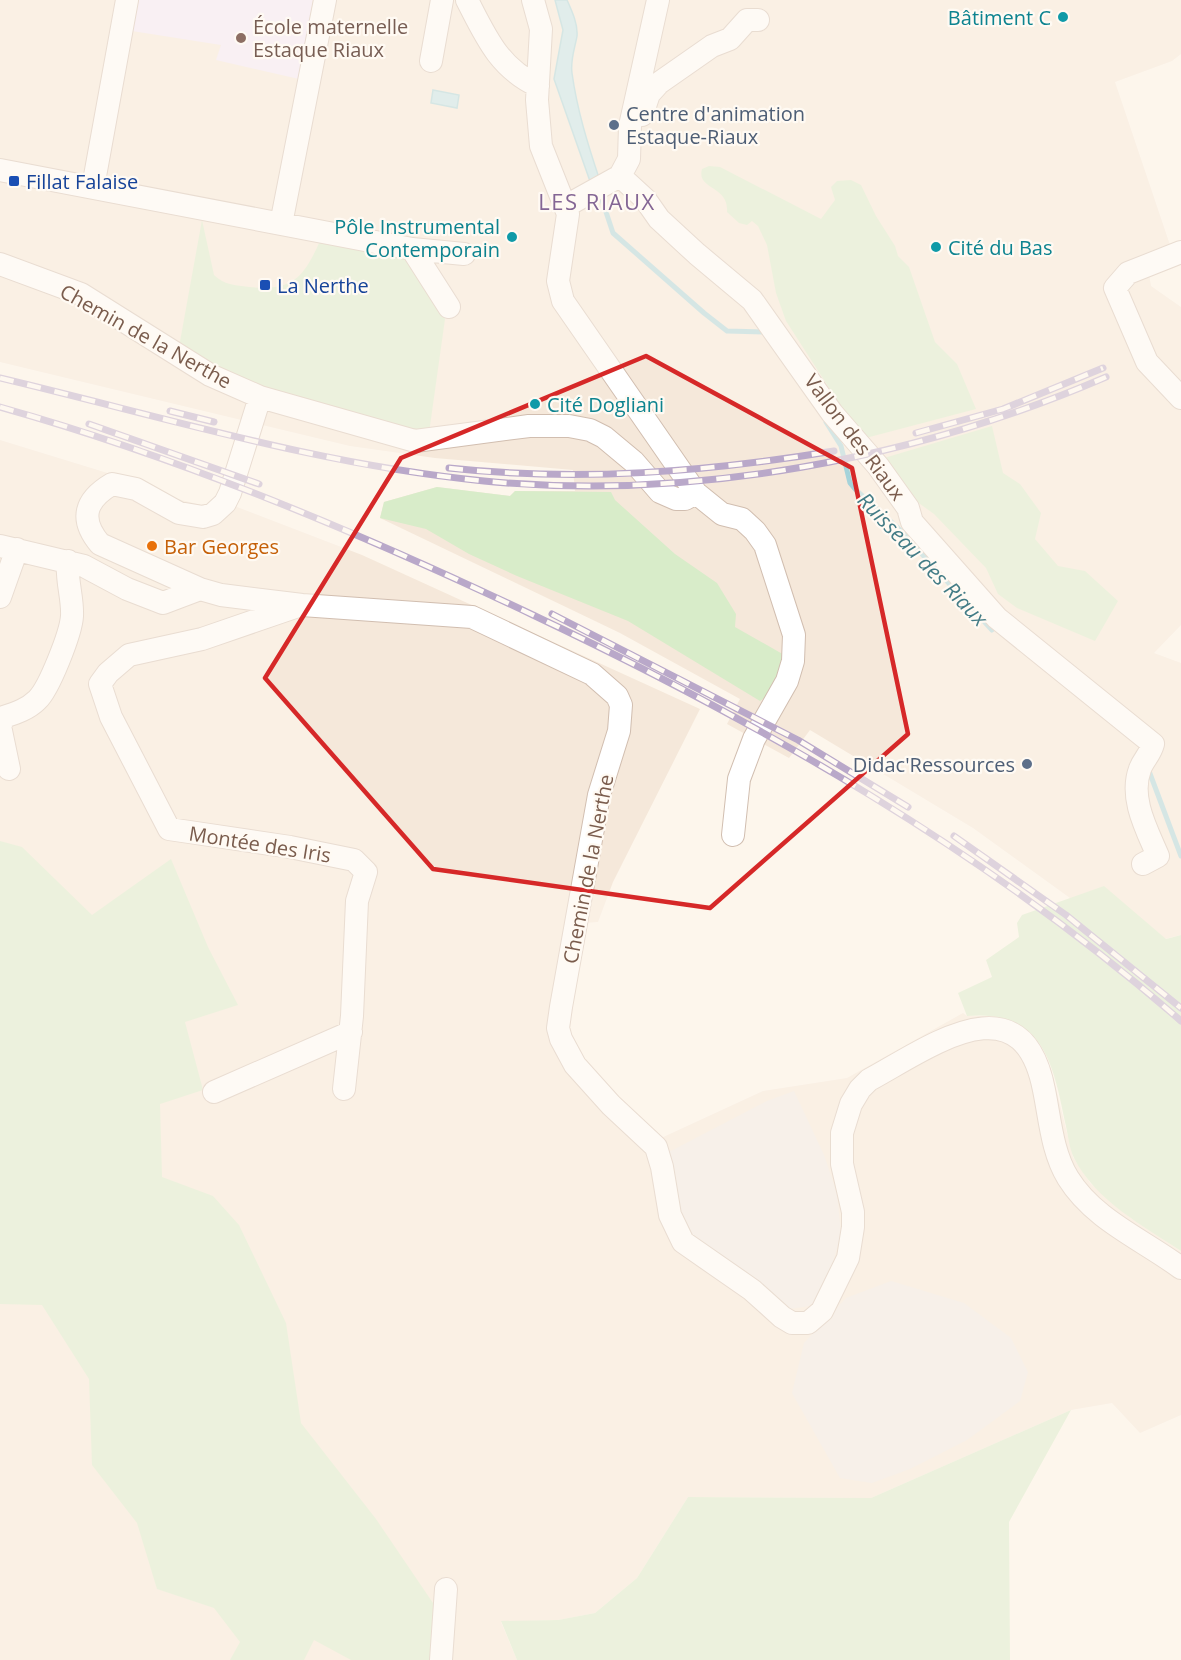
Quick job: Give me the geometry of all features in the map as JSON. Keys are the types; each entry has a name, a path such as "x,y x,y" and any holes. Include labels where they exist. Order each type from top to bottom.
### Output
{"street":[{"path":"93,187 127,0"},
{"path":"281,224 325,0"},
{"path":"431,61 442,0"},
{"path":"467,0 492,50 522,79 538,86"},
{"path":"533,0 541,28 538,86 541,146 550,175 566,206 568,226 558,281 563,301 696,493 722,514 742,519 765,545 794,635 793,661 787,681 754,739 740,779 733,835"},
{"path":"566,206 606,185 629,159 630,126 658,0"},
{"path":"630,140 637,131 649,94 659,82 712,46 730,39 747,20 758,20"},
{"path":"0,170 412,249 464,254"},
{"name":"Vallon des Riaux","path":"606,185 645,199 659,219 752,300 832,413 878,466 908,508 912,522 978,598 1021,639 1153,744 1150,755 1140,768 1137,786 1138,809 1158,856 1143,864"},
{"path":"412,249 449,307"},
{"path":"1181,252 1128,273 1115,288 1147,362 1181,398"},
{"name":"Chemin de la Nerthe","path":"0,264 81,294 210,375 260,397 230,493 218,511 203,517 179,513 136,489 112,484 97,493 88,508 89,531 99,544 200,589 220,595 302,604 472,617 592,674 617,696 621,705 619,731 597,807 558,1028 561,1040 575,1065 611,1105 656,1147 663,1167 670,1215 683,1242 752,1290 785,1320 801,1324 818,1316 828,1301 848,1258 853,1212 840,1150 845,1118 860,1089 870,1080 947,1038 978,1027 993,1027 1018,1038 1033,1058 1044,1088 1060,1162 1078,1191 1111,1222 1181,1268"},
{"path":"260,397 415,441 530,426 569,426 590,430 604,437 634,462 660,492 676,500 685,499 696,493"},
{"path":"0,597 8,548 84,566 128,589 163,603 200,589"},
{"path":"9,770 0,726 4,717 23,711 38,699 69,637 72,615 66,578 68,561"},
{"name":"Montée des Iris","path":"302,604 202,639 129,655 108,673 100,684 111,717 169,829 290,847 354,860 366,872 357,901 351,1032 344,1089"},
{"path":"214,1092 351,1032"},
{"path":"441,1660 446,1589"}],"highlighted area":[{"path":"646,356 852,468 908,734 710,908 433,869 265,678 401,458"}],"shaded area":[{"path":"0,0 1181,0 1181,54 1172,61 1115,82 1170,245 1149,274 1151,286 1181,307 1181,625 1154,653 1181,663 1181,935 1132,947 1070,898 973,828 810,730 789,758 727,724 740,699 620,633 380,518 384,502 437,487 510,496 515,491 575,491 573,470 435,458 350,446 0,362"},
{"name":"École maternelle Estaque Riaux","path":"137,0 313,0 299,79 216,60 221,45 132,31"},
{"path":"0,440 140,483 170,497 209,507 233,501 237,507 362,555 700,709 613,882 598,922 584,923 566,1029 581,1063 659,1139 763,1091 847,1078 963,1013 967,1016 1003,1016 1026,1027 1039,1042 1051,1069 1073,1157 1090,1183 1132,1219 1181,1251 1181,1415 1140,1433 1112,1403 1071,1410 871,1498 688,1497 637,1578 595,1613 558,1620 501,1622 517,1660 0,1660"},
{"path":"794,1091 824,1155 837,1194 841,1233 824,1296 809,1306 790,1309 705,1249 679,1220 669,1152 767,1101"},
{"path":"891,1281 964,1303 1011,1338 1028,1372 1020,1401 967,1440 910,1469 872,1483 840,1478 792,1393 804,1343 846,1298"}],"green space":[{"path":"709,166 720,167 821,219 835,200 831,187 837,181 851,180 861,185 876,216 895,246 898,256 909,267 935,342 957,364 976,409 862,439 786,321 776,293 767,245 758,226 752,221 747,225 739,223 727,212 723,197 701,176 702,169"},
{"path":"202,220 214,275 234,285 276,287 294,280 308,265 320,241 408,254 440,301 445,319 429,433 365,421 301,401 238,376 179,347"},
{"path":"992,426 1003,473 1020,484 1041,513 1035,539 1058,566 1085,571 1118,601 1095,641 1017,608 998,594 986,568 934,514 909,496 884,458"},
{"path":"437,487 510,496 515,491 611,492 615,500 675,554 717,583 736,614 735,627 786,656 770,694 760,701 628,621 517,576 469,554 426,529 380,518 384,502"},
{"path":"0,841 22,847 92,915 171,859 208,947 238,1005 185,1022 203,1090 160,1104 162,1177 213,1196 239,1225 286,1323 301,1423 376,1519 435,1606 436,1660 351,1660 314,1640 304,1660 230,1660 240,1642 214,1608 157,1589 137,1523 92,1465 89,1379 42,1305 0,1304"},
{"path":"1104,886 1166,939 1181,935 1181,1251 1121,1211 1094,1187 1083,1173 1072,1154 1055,1079 1040,1044 1028,1031 1012,1021 992,1016 967,1016 958,993 992,977 986,960 1019,937 1017,923 1022,915"},
{"path":"1071,1410 1009,1522 1010,1660 517,1660 501,1621 558,1620 595,1613 637,1578 688,1497 871,1498"}],"water":[{"path":"555,0 567,0 577,27 572,73 583,127 600,181 591,184 554,79 563,30"},
{"path":"433,90 459,95 457,108 431,103"}],"waterway":[{"name":"Ruisseau des Riaux","path":"600,194 613,233 704,313 727,331 766,332"},
{"name":"Ruisseau des Riaux","path":"826,422 841,446 850,483 897,527 992,630"},
{"name":"Ruisseau des Riaux","path":"1149,771 1181,856"}],"railway":[{"path":"916,433 1003,409 1103,368"},
{"path":"0,378 240,438 361,464 484,481 562,486 642,485 722,479 801,467 880,451 958,431 1033,406 1106,377"},
{"path":"0,407 137,450 337,527 533,615 705,701 789,747 952,847 1031,902 1181,1021"},
{"path":"170,411 214,422"},
{"path":"89,424 259,484"},
{"path":"449,468 546,474 642,473 738,464 834,451"},
{"path":"552,614 798,740 908,807"},
{"path":"954,836 1066,915 1181,1008"}],"place":[{"name":"Bâtiment C","path":"1063,17"},
{"name":"École maternelle Estaque Riaux","path":"241,38"},
{"name":"Centre d'animation Estaque-Riaux","path":"614,125"},
{"name":"Fillat Falaise","path":"14,181"},
{"name":"Pôle Instrumental Contemporain","path":"512,237"},
{"name":"Cité du Bas","path":"936,247"},
{"name":"La Nerthe","path":"265,285"},
{"name":"Cité Dogliani","path":"535,404"},
{"name":"Bar Georges","path":"152,546"},
{"name":"Didac'Ressources","path":"1027,764"}],"district":[{"name":"LES RIAUX","path":"597,201"}]}
